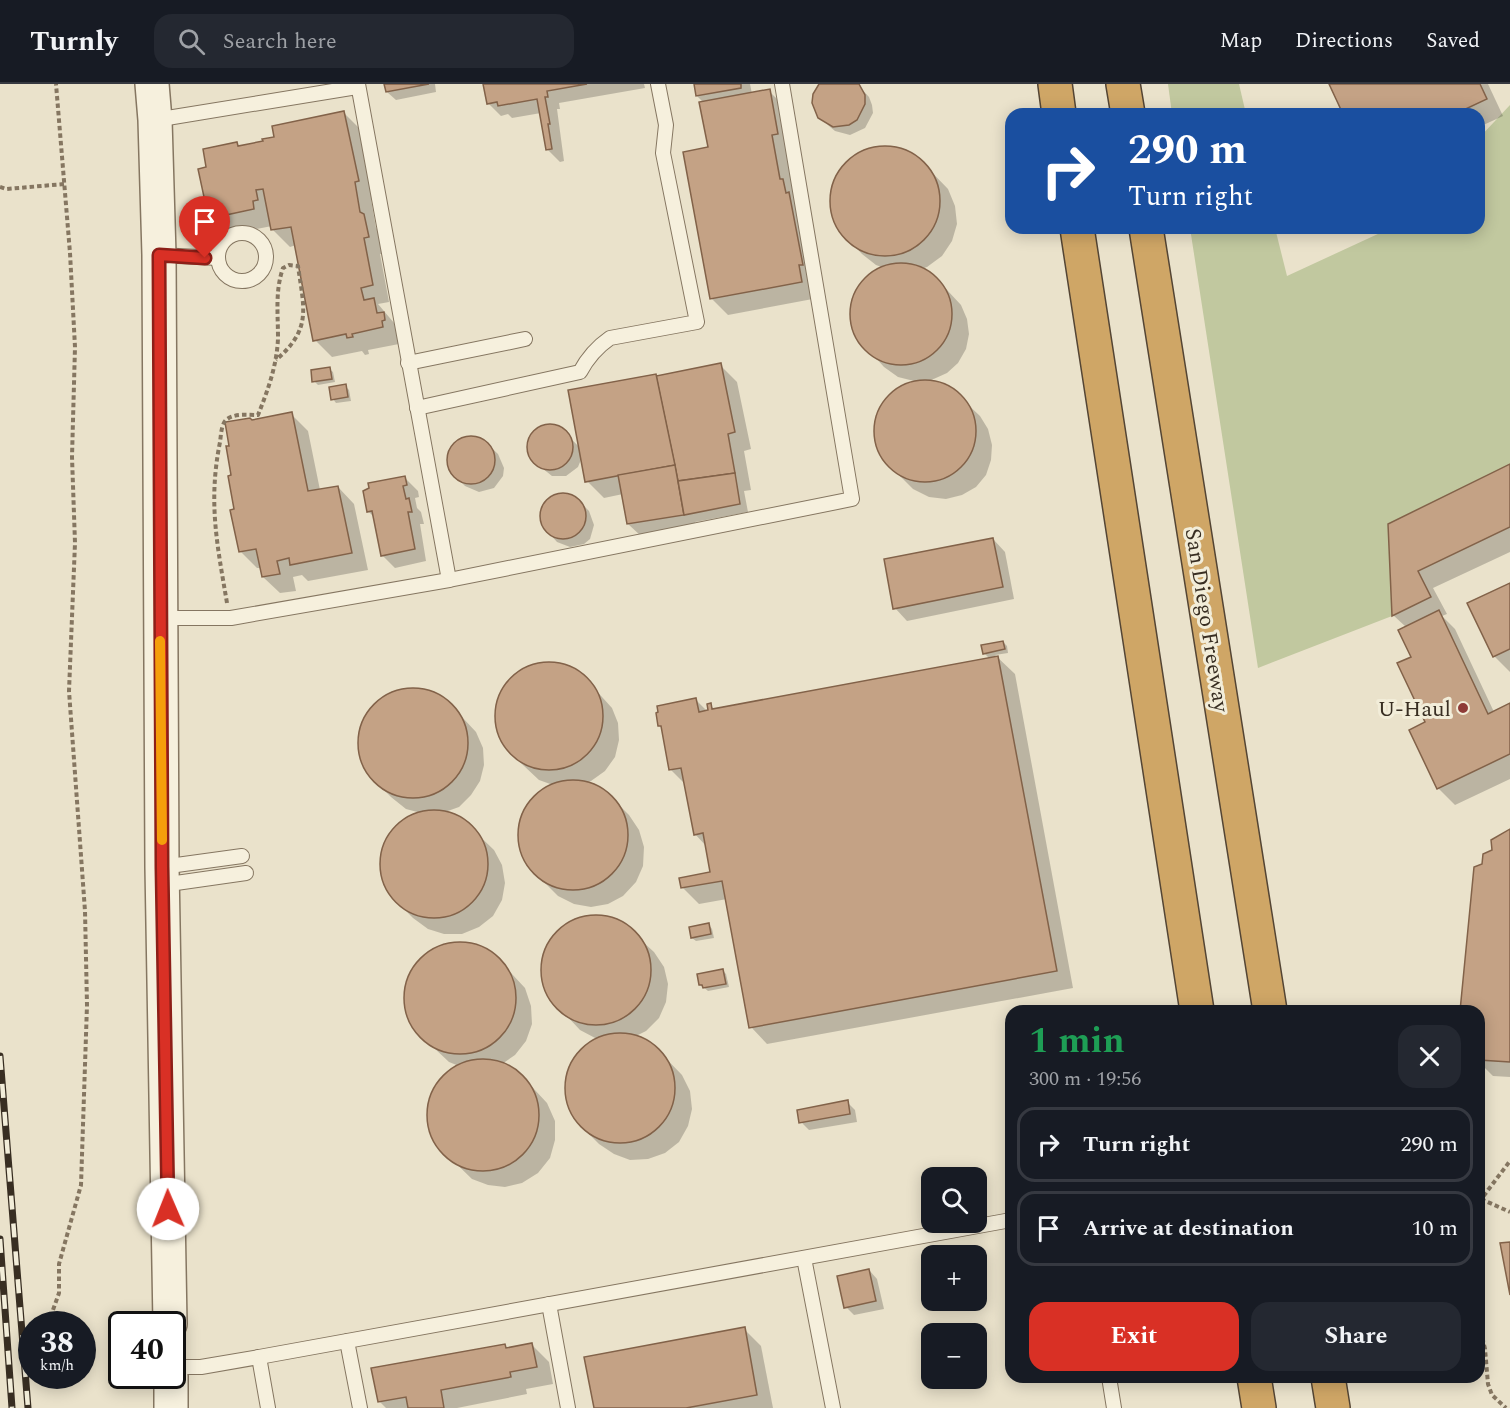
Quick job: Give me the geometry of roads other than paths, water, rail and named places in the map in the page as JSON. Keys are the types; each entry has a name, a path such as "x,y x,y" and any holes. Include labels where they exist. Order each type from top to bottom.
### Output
{"highway":[{"path":"1054,84 1058,108"},
{"path":"1123,84 1127,108"},
{"path":"1078,234 1196,1005"},
{"name":"San Diego Freeway","path":"1147,234 1269,1005"},
{"path":"1255,1383 1258,1408"},
{"path":"1329,1383 1333,1408"}],"street":[{"path":"152,84 159,255 162,876 170,1311"},
{"path":"171,1389 171,1408"}],"lane":[{"path":"417,408 580,372 599,346 610,338 697,322 663,153 666,124 658,84"},
{"path":"160,618 231,618 449,580 852,499 782,84"},
{"path":"155,120 357,86 449,580"},
{"path":"159,255 218,258"},
{"path":"408,363 525,339"},
{"path":"162,876 242,856"},
{"path":"162,876 246,873"},
{"path":"186,1367 259,1358 1005,1221"},
{"path":"804,1258 833,1408"},
{"path":"549,1304 568,1408"},
{"path":"347,1341 360,1408"},
{"path":"259,1358 268,1408"},
{"path":"1109,1383 1114,1408"}],"railway":[{"path":"0,1056 28,1408"},
{"path":"0,1239 12,1408"}],"place":[{"name":"U-Haul","path":"1463,708"}]}
